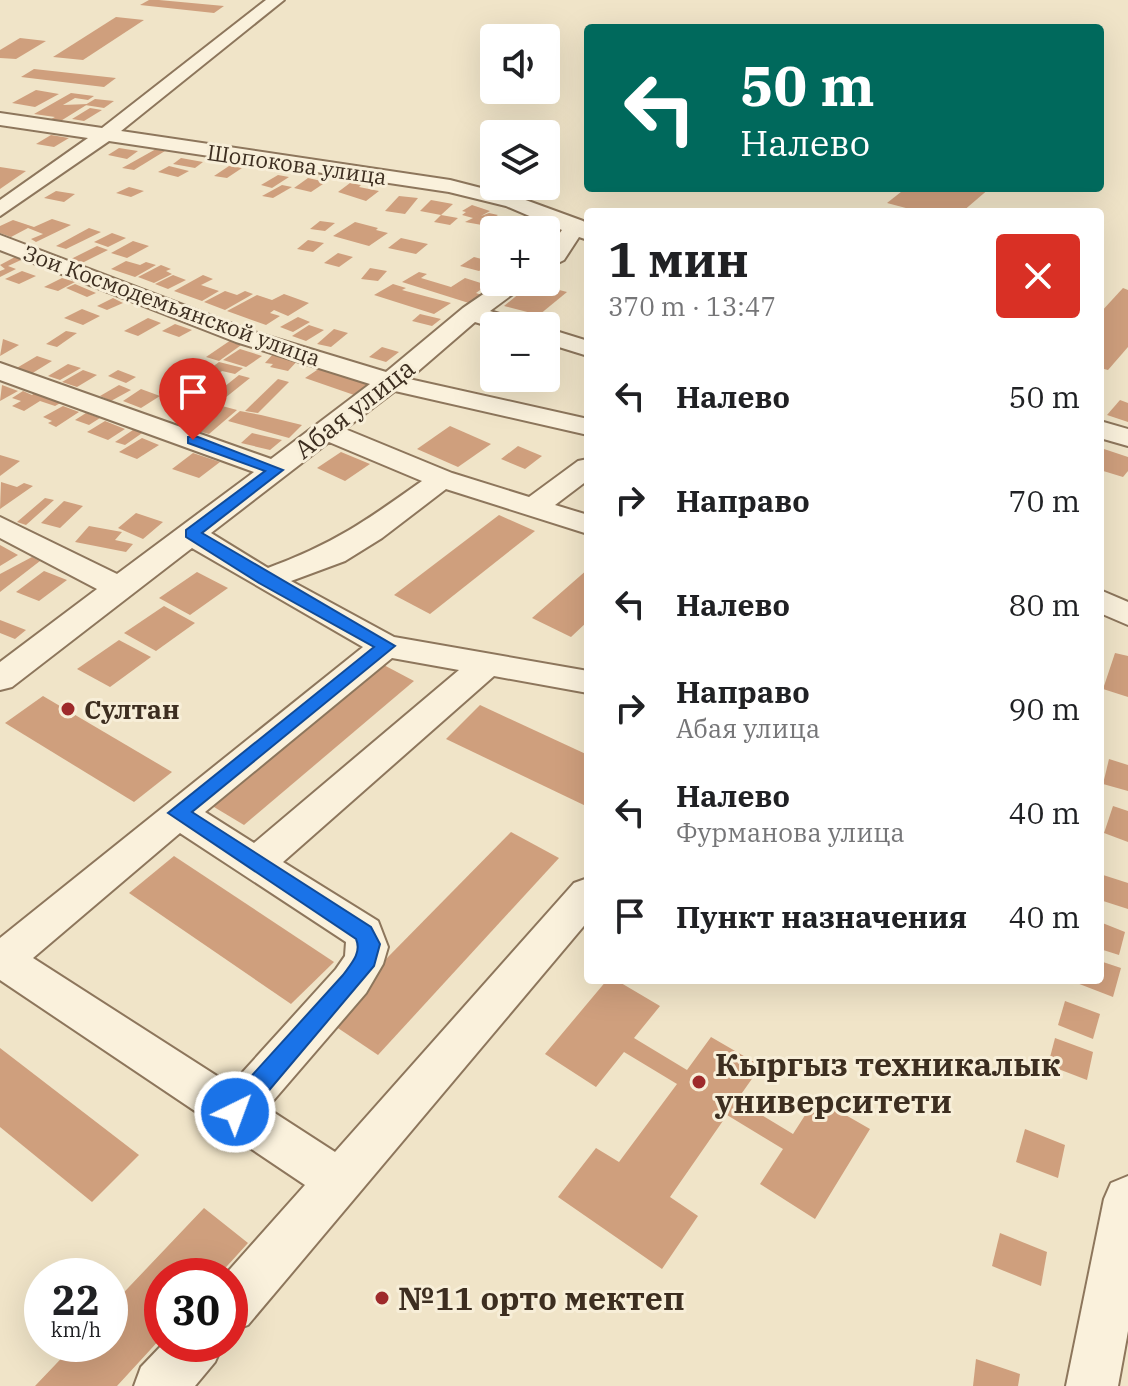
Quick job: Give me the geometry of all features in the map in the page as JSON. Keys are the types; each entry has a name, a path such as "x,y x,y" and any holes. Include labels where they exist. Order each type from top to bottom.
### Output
{"street":[{"path":"0,210 105,135 276,0"},
{"name":"Шопокова улица","path":"0,119 450,186 513,202 581,229"},
{"path":"560,251 581,229"},
{"name":"Зои Космодемьянской улица","path":"0,242 247,337 432,394 584,426"},
{"name":"Абая улица","path":"0,679 276,470 496,296"},
{"path":"471,313 480,316"},
{"path":"560,340 584,348"},
{"path":"0,371 276,470"},
{"path":"1104,430 1128,438"},
{"path":"326,431 442,479 584,524"},
{"path":"533,508 584,470"},
{"path":"265,580 334,554 371,532 442,479"},
{"path":"0,526 118,587"},
{"path":"191,534 265,580 386,646 490,662 584,681"},
{"path":"1104,602 1128,615"},
{"path":"341,1182 2,961 178,813 386,646"},
{"path":"255,864 490,662"},
{"path":"178,813 364,933 369,944 366,960 351,981 235,1112"},
{"path":"248,1287 584,899"},
{"path":"1092,1386 1128,1199"},
{"path":"160,1386 181,1362"}],"building":[{"path":"149,0 224,6 214,13 140,5"},
{"path":"116,17 144,20 83,60 53,57"},
{"path":"20,38 46,41 16,59 0,58 0,50"},
{"path":"34,69 116,78 104,87 21,77"},
{"path":"36,90 59,94 35,107 12,103"},
{"path":"71,93 94,96 88,100 75,98 63,105 88,104 59,122 49,120 55,117 34,114"},
{"path":"95,99 114,101 104,108 85,105"},
{"path":"90,108 102,110 84,121 72,119"},
{"path":"51,135 69,138 54,147 36,144"},
{"path":"119,148 138,151 127,159 108,155"},
{"path":"156,149 165,151 134,170 122,168"},
{"path":"181,158 203,162 195,168 173,164"},
{"path":"169,166 189,171 178,177 158,172"},
{"path":"229,166 242,168 227,178 214,176"},
{"path":"0,167 26,171 0,189"},
{"path":"278,175 289,177 272,188 261,185"},
{"path":"308,178 326,182 311,192 294,188"},
{"path":"350,183 379,191 366,201 338,192"},
{"path":"282,185 292,187 273,198 262,196"},
{"path":"129,187 144,191 131,197 116,193"},
{"path":"56,191 75,194 64,202 44,198"},
{"path":"901,192 985,192 967,208 906,208 887,203"},
{"path":"399,196 418,198 405,214 385,211"},
{"path":"431,200 453,204 441,215 420,211"},
{"path":"472,205 490,211 480,216 480,225 465,222 473,218 462,215 466,212 462,211"},
{"path":"441,215 458,218 450,225 434,222"},
{"path":"52,219 71,225 36,242 31,239 43,234 28,228 11,237 0,233 0,226 13,220 34,227"},
{"path":"320,221 335,223 325,231 310,229"},
{"path":"355,222 388,233 369,246 333,236"},
{"path":"89,228 101,232 66,249 56,246"},
{"path":"112,233 126,238 108,247 94,242"},
{"path":"401,238 428,244 416,254 388,248"},
{"path":"308,240 324,243 313,252 297,249"},
{"path":"133,241 149,246 127,258 111,253"},
{"path":"97,246 108,250 82,263 71,259"},
{"path":"338,253 353,257 339,267 324,263"},
{"path":"15,257 21,260 8,266 16,269 0,277 0,271 5,269 0,265"},
{"path":"474,257 480,259 479,271 460,266"},
{"path":"126,261 156,265 135,277 111,269"},
{"path":"161,265 171,269 166,271 172,274 154,283 138,277"},
{"path":"370,268 387,271 378,281 361,279"},
{"path":"22,271 36,276 19,284 5,279"},
{"path":"419,272 427,274 421,278 451,287 465,278 480,283 480,290 476,293 485,296 472,304 402,282"},
{"path":"173,275 186,280 168,289 155,284"},
{"path":"203,275 213,279 201,285 219,291 202,301 174,291"},
{"path":"62,278 75,282 58,291 44,287"},
{"path":"75,284 96,293 87,297 66,288"},
{"path":"393,284 406,288 402,290 451,303 434,314 374,295"},
{"path":"1123,288 1128,290 1128,347 1108,370 1104,369 1104,309"},
{"path":"560,290 567,292 543,312 504,306 516,296 560,296"},
{"path":"225,291 237,295 245,291 253,294 225,310 204,302"},
{"path":"284,294 309,303 288,316 274,310 270,313 280,316 266,325 227,311 257,295 272,300"},
{"path":"113,298 123,303 107,310 97,306"},
{"path":"82,309 100,316 83,325 64,318"},
{"path":"420,314 441,319 432,326 412,321"},
{"path":"298,317 310,322 293,332 280,327"},
{"path":"148,318 161,323 138,336 124,331"},
{"path":"175,324 192,330 179,337 162,331"},
{"path":"309,325 324,330 306,341 292,336"},
{"path":"334,329 348,333 331,347 317,344"},
{"path":"66,331 77,333 57,347 46,344"},
{"path":"3,339 19,345 0,356"},
{"path":"231,340 244,343 219,361 206,357"},
{"path":"382,347 399,352 386,362 369,357"},
{"path":"240,349 262,356 246,367 223,360"},
{"path":"273,354 299,359 288,371 265,363"},
{"path":"37,356 52,361 31,374 15,369"},
{"path":"219,362 243,368 235,374 222,371 207,382 196,379"},
{"path":"68,364 81,368 60,380 48,376"},
{"path":"320,368 351,379 356,375 377,382 357,396 305,378"},
{"path":"83,370 97,375 77,387 62,382"},
{"path":"118,370 136,377 126,383 108,376"},
{"path":"239,375 250,378 225,398 214,395"},
{"path":"278,379 289,382 258,413 245,411"},
{"path":"2,385 18,391 0,401"},
{"path":"119,385 131,390 111,401 100,396"},
{"path":"141,389 160,396 141,408 123,401"},
{"path":"23,391 32,395 37,391 64,401 55,406 40,401 24,411 12,406 21,401 12,398"},
{"path":"192,397 210,402 193,417 174,412"},
{"path":"1120,400 1128,403 1128,422 1107,415"},
{"path":"211,403 237,410 209,434 183,427"},
{"path":"63,406 79,412 56,427 43,417"},
{"path":"240,411 302,425 289,438 228,421"},
{"path":"86,413 100,418 89,425 75,420"},
{"path":"105,421 125,429 108,440 87,432"},
{"path":"450,426 491,444 458,467 417,449"},
{"path":"136,428 145,431 125,445 115,442"},
{"path":"252,433 282,440 270,450 241,443"},
{"path":"142,438 159,445 137,459 119,452"},
{"path":"518,446 542,456 525,469 501,459"},
{"path":"1104,449 1128,457 1128,471 1123,477 1104,471"},
{"path":"341,452 370,464 345,481 317,468"},
{"path":"193,453 220,462 199,478 172,469"},
{"path":"0,455 20,461 0,476"},
{"path":"1,482 17,487 24,483 33,486 0,509"},
{"path":"45,498 54,500 26,525 17,522"},
{"path":"64,501 83,506 60,528 41,523"},
{"path":"136,513 163,522 143,539 118,528"},
{"path":"499,515 535,531 430,614 394,595"},
{"path":"89,526 122,532 115,540 133,544 126,552 75,542"},
{"path":"0,545 18,555 0,566"},
{"path":"32,557 40,561 0,592 0,574"},
{"path":"44,571 67,580 39,601 16,592"},
{"path":"197,572 228,588 190,615 159,598"},
{"path":"584,572 584,625 571,637 532,618"},
{"path":"164,606 195,623 156,651 124,633"},
{"path":"0,620 26,630 15,639 0,633"},
{"path":"119,640 151,657 110,687 77,669"},
{"path":"1115,653 1128,656 1128,697 1104,689"},
{"path":"380,663 414,681 244,825 209,804"},
{"path":"43,696 172,772 134,802 5,723"},
{"path":"480,705 584,753 584,805 446,739"},
{"path":"1109,759 1128,765 1128,791 1104,784"},
{"path":"1113,806 1128,811 1128,842 1104,833"},
{"path":"511,832 559,858 378,1055 326,1020"},
{"path":"174,856 334,962 291,1004 129,893"},
{"path":"1104,875 1128,883 1128,909 1104,901"},
{"path":"1104,924 1125,932 1119,955 1104,950"},
{"path":"1104,962 1121,968 1113,997 1079,984 1104,984"},
{"path":"604,984 623,984 660,1006 634,1038 687,1070 711,1037 761,1066 737,1100 793,1134 816,1098 870,1129 815,1219 760,1184 783,1149 727,1115 670,1197 698,1216 662,1269 558,1197 596,1148 619,1162 677,1084 624,1052 596,1087 545,1054"},
{"path":"1065,1001 1100,1014 1093,1039 1058,1025"},
{"path":"1055,1038 1093,1052 1087,1080 1048,1065"},
{"path":"0,1048 139,1155 92,1202 0,1127"},
{"path":"1025,1129 1065,1145 1058,1178 1016,1162"},
{"path":"204,1208 248,1243 234,1258 157,1258"},
{"path":"1000,1233 1047,1252 1041,1286 992,1266"},
{"path":"144,1271 144,1357 117,1386 35,1386 58,1362 128,1362 128,1288"},
{"path":"976,1359 1020,1374 1018,1386 973,1386"}],"place":[{"name":"Султан","path":"68,709"},
{"name":"Кыргыз техникалык университети","path":"699,1082"},
{"name":"№11 орто мектеп","path":"382,1298"}],"route":[{"path":"193,440 276,470 191,534 265,580 386,646 178,813 364,933 369,944 366,960 351,981 235,1112"}]}
